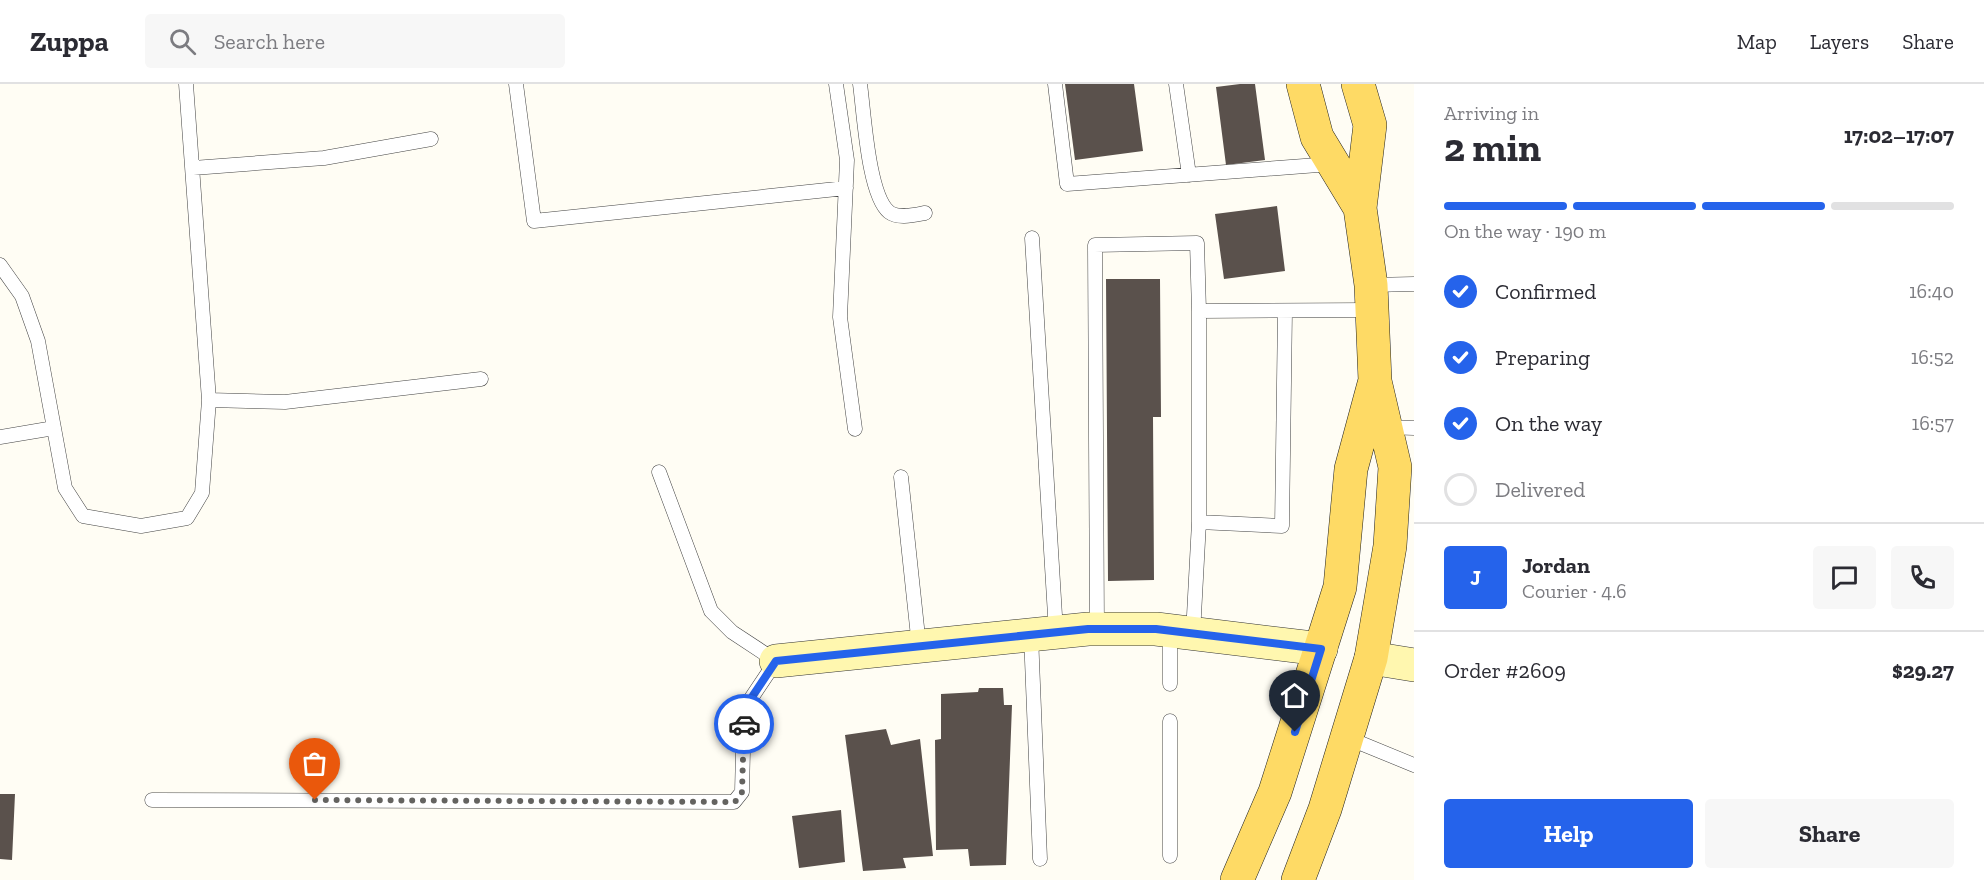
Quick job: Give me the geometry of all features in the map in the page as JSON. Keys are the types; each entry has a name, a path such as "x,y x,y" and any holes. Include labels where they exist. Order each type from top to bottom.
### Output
{"main road":[{"path":"1303,84 1317,137 1360,208"},
{"path":"1237,880 1272,801 1340,587 1351,469 1375,381 1371,298 1360,208 1370,125 1358,84"},
{"path":"1298,880 1325,809 1348,738 1371,658 1383,595 1400,427 1375,381"}],"street":[{"path":"776,661 1096,629 1181,632 1321,649"},
{"path":"1371,658 1414,665"}],"lane":[{"path":"0,265 22,296 38,341 65,488 83,516 141,526 187,518 202,493 209,400 186,84"},
{"path":"516,84 534,221 846,188"},
{"path":"836,84 847,160 840,317 855,429"},
{"path":"860,84 874,181 881,204 891,213 904,216 926,213"},
{"path":"1055,84 1067,184 1333,164"},
{"path":"1176,84 1189,175"},
{"path":"193,168 324,158 430,139"},
{"path":"1032,238 1043,634 1040,859"},
{"path":"1096,629 1095,244 1197,243 1200,311 1199,522 1170,684"},
{"path":"1200,311 1285,311 1371,298 1414,284"},
{"path":"1199,522 1282,526 1285,311"},
{"path":"209,400 285,402 481,379"},
{"path":"0,437 54,428"},
{"path":"152,800 735,802 742,792 744,709 776,661 732,632 711,611 658,472"},
{"path":"901,477 919,646"},
{"path":"1170,721 1170,856"},
{"path":"1348,738 1414,765"}],"building":[{"path":"1065,84 1134,84 1143,151 1075,160"},
{"path":"1255,84 1265,160 1226,165 1216,87"},
{"path":"1277,206 1285,271 1224,279 1215,214"},
{"path":"1106,279 1160,279 1161,417 1153,417 1154,580 1108,581"},
{"path":"979,688 1003,688 1004,705 1012,705 1006,865 970,866 968,849 936,850 935,740 941,739 941,694 978,692"},
{"path":"886,729 891,745 920,739 933,856 903,858 906,868 863,871 845,735"},
{"path":"0,794 15,794 12,860 0,859"},
{"path":"841,810 845,862 799,868 792,816"}],"way so far":[{"path":"315,800 735,802 742,792 744,724"}],"route":[{"path":"744,724 744,709 776,661 1088,629 1156,629 1321,649 1295,732"}]}
